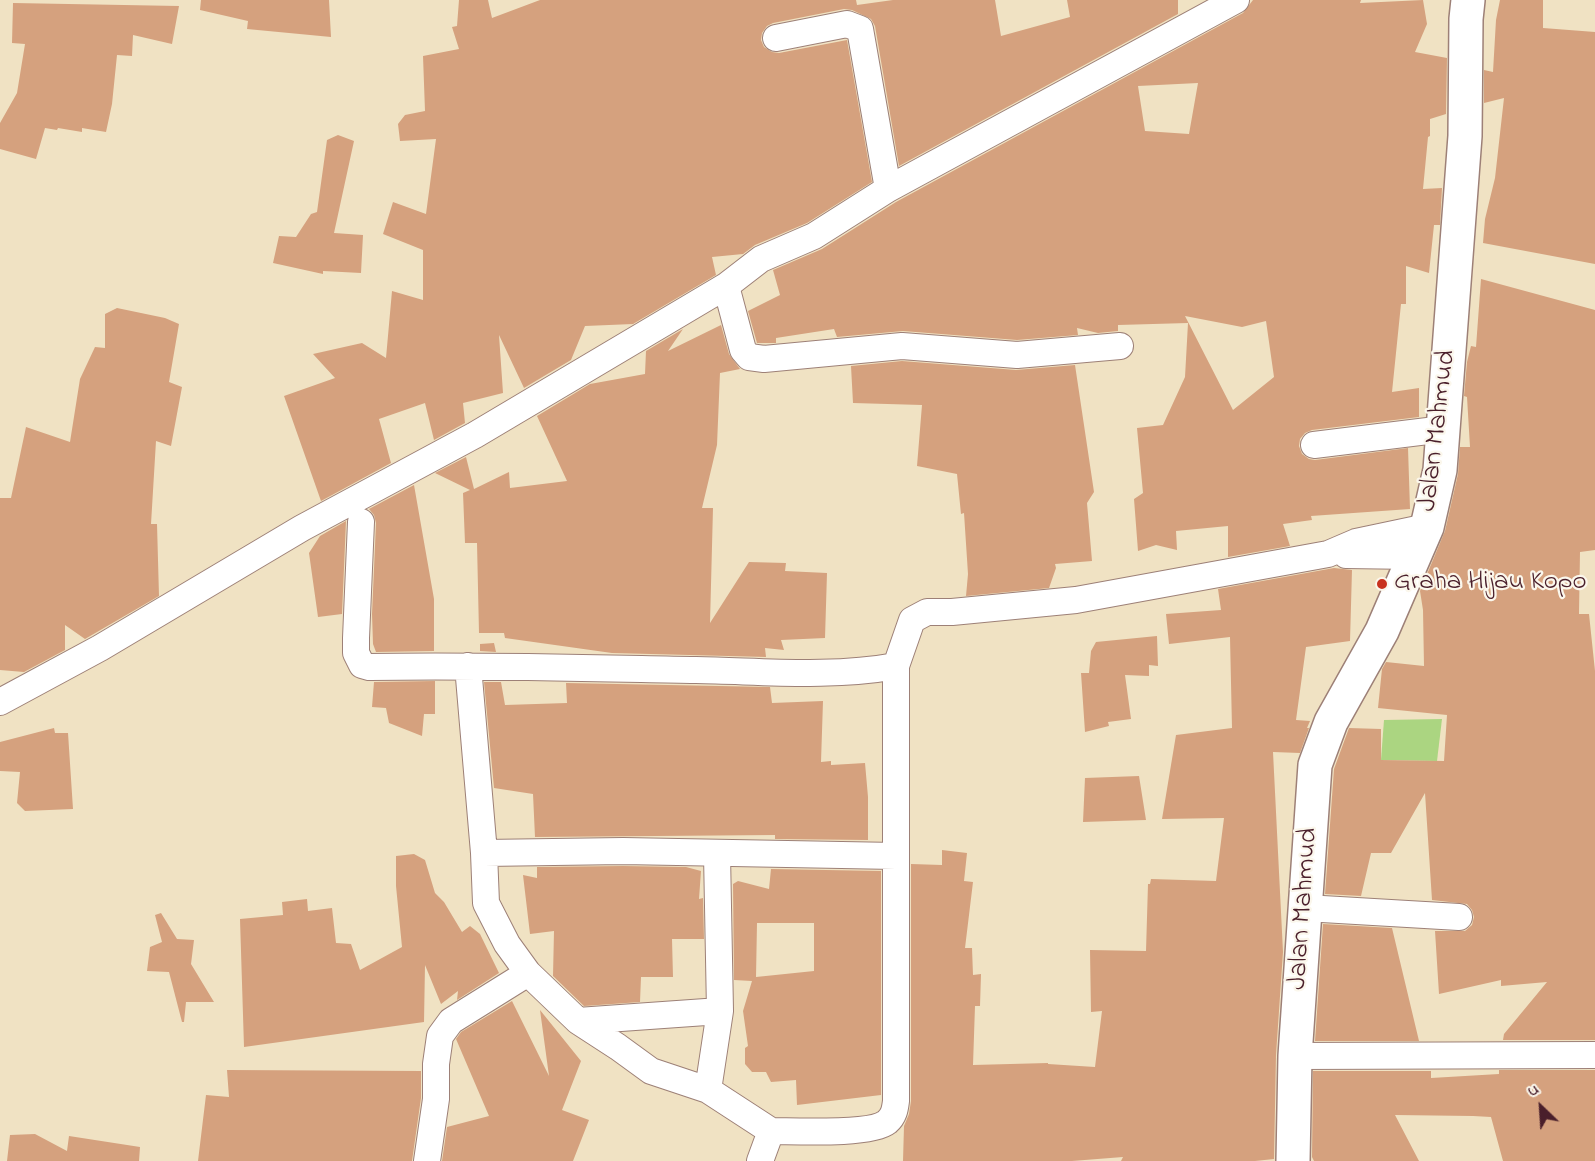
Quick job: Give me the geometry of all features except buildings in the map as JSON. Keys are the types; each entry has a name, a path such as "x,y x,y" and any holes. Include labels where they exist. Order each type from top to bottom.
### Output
{"street":[{"path":"0,702 100,648 302,528 475,435 726,286 761,259 814,236 888,189 1236,0"},
{"name":"Jalan Mahmud","path":"1293,1161 1294,1056 1316,765 1331,722 1382,631 1420,542 1440,470 1465,136 1468,0"},
{"path":"776,38 847,24 860,29 888,189"},
{"path":"726,286 743,350 749,357 764,359 902,346 1017,355 1120,346"},
{"path":"1314,445 1444,429"},
{"path":"361,522 356,653 362,665 781,672 872,671 896,666"},
{"path":"468,666 486,903 507,944 528,973 578,1021 651,1071 708,1090 771,1131 871,1129 888,1122 894,1114 896,1101 896,666 912,620 927,612 952,612 1076,600 1328,554 1356,542 1420,542"},
{"path":"484,853 623,851 896,856"},
{"path":"708,1090 720,1011 717,854"},
{"path":"1305,908 1460,917"},
{"path":"428,1161 436,1099 436,1064 440,1036 451,1021 528,973"},
{"path":"578,1021 720,1011"},
{"path":"1294,1056 1595,1054"},
{"path":"760,1161 771,1131"}],"green space":[{"path":"1442,719 1437,761 1381,760 1384,720"}],"place":[{"name":"Graha Hijau Kopo","path":"1382,584"}]}
